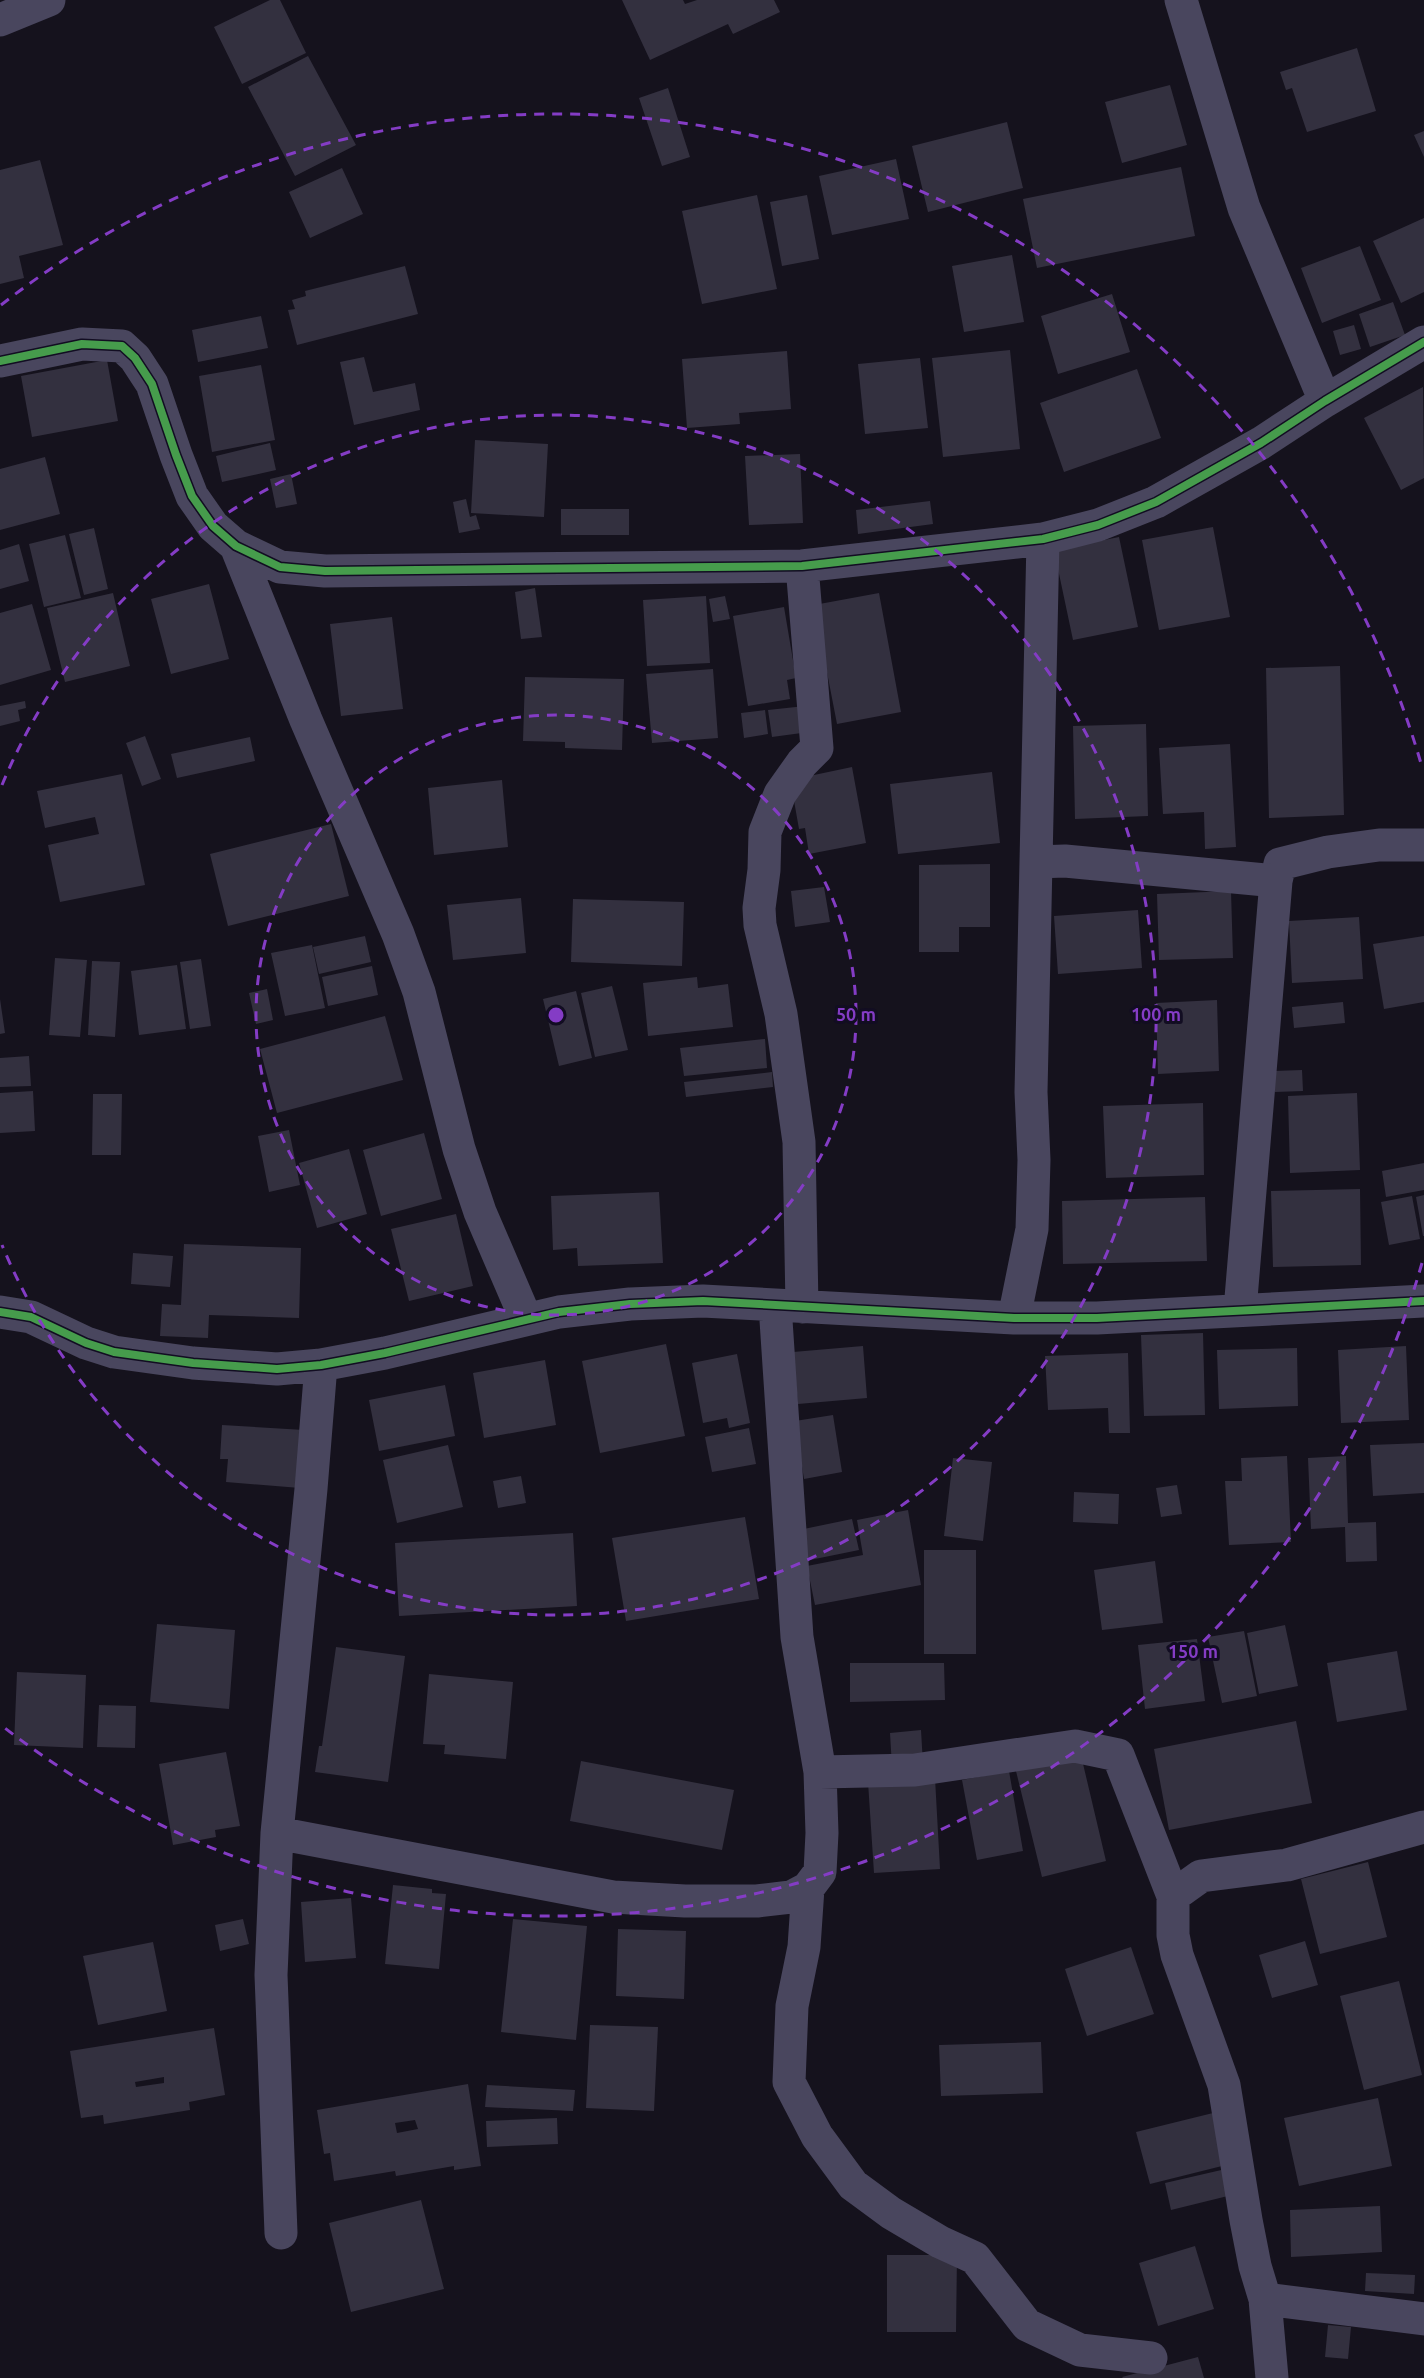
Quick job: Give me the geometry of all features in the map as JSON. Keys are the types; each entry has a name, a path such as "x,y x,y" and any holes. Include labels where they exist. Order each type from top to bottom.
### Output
{"street":[{"path":"0,20 49,0"},
{"path":"1181,0 1244,208 1325,401"},
{"path":"0,361 82,344 122,346 135,358 152,384 192,496 213,526 236,546 280,567 326,571 802,566 1043,539 1098,525 1156,502 1260,443 1424,342"},
{"path":"1014,1318 1032,1229 1034,1160 1031,1092 1043,539"},
{"path":"236,546 306,720 398,934 418,992 459,1149 480,1212 526,1319"},
{"path":"277,1833 613,1898 757,1901 791,1897 808,1888 820,1872 822,1833 820,1772 797,1637 788,1306 800,1142 781,1014 760,925 759,908 764,870 765,832 780,794 802,763 817,748 802,566"},
{"path":"1240,1310 1276,881 1280,864 1328,852 1378,845 1424,844"},
{"path":"1036,862 1065,861 1276,881"},
{"path":"0,1312 31,1317 87,1343 114,1352 146,1358 277,1369 321,1365 386,1353 559,1312 630,1304 703,1301 1014,1318 1097,1318 1424,1301"},
{"path":"281,2233 271,1975 277,1833 321,1365"},
{"path":"820,1772 915,1770 1075,1746 1118,1755 1173,1896 1173,1935 1177,1955 1224,2085 1246,2220 1264,2299 1272,2378"},
{"path":"1173,1896 1201,1875 1287,1864 1424,1827"},
{"path":"808,1888 804,1947 792,2006 789,2082 817,2136 853,2185 901,2219 940,2242 975,2258 1027,2325 1080,2350 1151,2358"},
{"path":"1264,2299 1424,2319"}],"building":[{"path":"270,0 280,0 306,53 242,84 214,27"},
{"path":"622,0 683,0 685,4 697,0 774,0 780,12 733,34 728,24 650,60"},
{"path":"1357,48 1376,111 1307,132 1292,88 1286,90 1280,72"},
{"path":"308,56 356,145 295,176 248,87"},
{"path":"1170,85 1187,145 1122,163 1105,102"},
{"path":"668,88 690,157 662,166 639,98"},
{"path":"1007,122 1023,188 928,212 912,146"},
{"path":"1424,131 1424,157 1414,135"},
{"path":"896,159 909,219 832,235 819,176"},
{"path":"40,160 63,245 19,256 24,278 0,284 0,170"},
{"path":"1181,167 1195,236 1037,268 1023,199"},
{"path":"342,168 363,214 310,238 289,192"},
{"path":"757,195 777,289 702,304 682,211"},
{"path":"807,195 819,259 782,266 770,202"},
{"path":"1424,218 1424,292 1401,303 1373,241"},
{"path":"1360,246 1381,300 1322,323 1301,268"},
{"path":"1012,255 1024,322 964,332 952,266"},
{"path":"405,266 418,314 297,345 288,310 295,309 292,300 306,296 305,291"},
{"path":"1112,294 1130,352 1058,374 1041,316"},
{"path":"1393,302 1405,335 1370,347 1359,314"},
{"path":"261,316 268,348 198,362 192,330"},
{"path":"1354,325 1361,349 1340,355 1333,331"},
{"path":"1010,350 1020,449 943,457 932,358"},
{"path":"787,351 791,409 739,413 740,424 687,428 682,359"},
{"path":"364,357 373,392 415,383 420,410 354,425 340,362"},
{"path":"920,358 928,428 865,434 858,364"},
{"path":"107,360 118,421 32,437 21,376"},
{"path":"261,365 275,440 212,452 199,376"},
{"path":"1137,369 1161,438 1064,472 1040,403"},
{"path":"1423,387 1424,478 1401,490 1364,418"},
{"path":"475,440 548,444 544,517 471,513"},
{"path":"270,443 276,470 222,482 216,456"},
{"path":"800,454 803,523 749,525 745,456"},
{"path":"45,457 60,514 0,530 0,469"},
{"path":"291,474 297,504 276,508 270,479"},
{"path":"466,499 470,517 476,515 480,529 459,533 453,502"},
{"path":"930,501 933,524 858,534 856,510"},
{"path":"561,509 629,509 629,535 561,535"},
{"path":"1213,527 1230,617 1159,630 1142,540"},
{"path":"94,528 108,589 84,595 69,534"},
{"path":"65,535 81,598 44,607 29,544"},
{"path":"1119,537 1138,627 1073,640 1054,550"},
{"path":"19,544 29,581 0,589 0,550"},
{"path":"209,584 229,659 171,674 151,599"},
{"path":"535,588 542,637 521,639 515,592"},
{"path":"113,593 130,666 65,682 47,608"},
{"path":"879,593 901,712 837,724 814,605"},
{"path":"706,596 710,663 647,666 643,600"},
{"path":"725,596 730,619 713,622 709,599"},
{"path":"32,604 51,670 0,685 0,613"},
{"path":"784,607 796,678 787,680 790,699 748,706 733,616"},
{"path":"392,617 403,709 341,716 330,624"},
{"path":"1340,666 1344,815 1269,818 1266,668"},
{"path":"713,669 718,738 652,743 646,674"},
{"path":"525,677 624,679 622,750 565,748 565,742 523,741"},
{"path":"25,701 26,708 18,710 20,721 0,726 0,706"},
{"path":"805,706 809,732 772,737 768,710"},
{"path":"765,710 768,734 744,738 741,713"},
{"path":"1146,724 1148,816 1075,819 1073,726"},
{"path":"145,736 161,779 142,786 126,743"},
{"path":"250,737 255,761 177,778 171,754"},
{"path":"1230,744 1236,847 1205,849 1204,812 1163,814 1159,748"},
{"path":"852,767 866,843 809,854 805,828 799,829 793,795 795,779"},
{"path":"992,772 1000,843 898,854 890,784"},
{"path":"122,774 145,885 60,902 48,845 99,834 95,817 45,828 37,791"},
{"path":"502,780 508,847 434,855 428,788"},
{"path":"331,824 349,896 228,926 210,854"},
{"path":"990,864 990,927 959,927 959,952 919,952 919,865"},
{"path":"824,887 830,922 795,927 791,891"},
{"path":"1231,891 1233,958 1159,960 1157,894"},
{"path":"521,898 526,953 453,960 447,905"},
{"path":"573,899 684,902 682,966 571,962"},
{"path":"1138,910 1142,968 1058,974 1054,916"},
{"path":"1359,917 1363,979 1292,983 1289,921"},
{"path":"365,936 371,962 319,974 313,947"},
{"path":"1424,936 1424,1002 1384,1009 1373,944"},
{"path":"312,945 325,1008 285,1016 271,953"},
{"path":"55,958 87,960 80,1037 49,1035"},
{"path":"201,959 211,1026 190,1029 180,962"},
{"path":"92,961 120,962 115,1037 88,1035"},
{"path":"177,965 186,1029 139,1035 131,971"},
{"path":"372,966 378,995 328,1006 322,977"},
{"path":"697,977 698,988 728,984 733,1027 648,1036 643,983"},
{"path":"612,986 628,1050 595,1057 581,993"},
{"path":"267,989 273,1020 256,1024 249,993"},
{"path":"576,991 592,1058 559,1066 543,999"},
{"path":"0,999 5,1033 0,1034"},
{"path":"1217,1000 1219,1071 1158,1074 1156,1003"},
{"path":"1343,1002 1345,1023 1294,1028 1292,1007"},
{"path":"385,1016 403,1080 277,1113 260,1049"},
{"path":"765,1039 767,1068 684,1076 680,1048"},
{"path":"29,1056 31,1086 0,1087 0,1058"},
{"path":"1302,1070 1303,1091 1275,1092 1274,1071"},
{"path":"772,1072 773,1087 686,1097 684,1082"},
{"path":"33,1091 35,1131 0,1133 0,1093"},
{"path":"1357,1093 1360,1170 1290,1173 1288,1096"},
{"path":"93,1094 122,1094 121,1155 92,1155"},
{"path":"1203,1103 1204,1175 1106,1178 1103,1106"},
{"path":"289,1130 300,1185 269,1192 258,1136"},
{"path":"424,1133 442,1199 381,1216 363,1150"},
{"path":"349,1149 367,1214 317,1228 299,1163"},
{"path":"1424,1163 1424,1190 1386,1197 1382,1171"},
{"path":"1360,1189 1361,1265 1273,1267 1271,1191"},
{"path":"659,1192 663,1263 578,1266 577,1248 553,1250 551,1196"},
{"path":"1424,1195 1424,1236 1423,1236 1416,1197"},
{"path":"1412,1196 1420,1239 1389,1245 1381,1202"},
{"path":"1205,1197 1207,1261 1063,1264 1062,1201"},
{"path":"456,1214 473,1286 409,1301 391,1229"},
{"path":"184,1244 301,1248 299,1318 209,1315 208,1338 160,1336 162,1304 181,1305"},
{"path":"133,1253 173,1256 170,1287 131,1284"},
{"path":"1203,1333 1205,1415 1144,1416 1141,1335"},
{"path":"666,1344 685,1436 600,1453 582,1361"},
{"path":"863,1346 867,1398 798,1404 793,1352"},
{"path":"1406,1346 1409,1420 1341,1423 1338,1350"},
{"path":"1297,1348 1298,1406 1219,1409 1217,1350"},
{"path":"1128,1353 1130,1433 1109,1433 1108,1408 1048,1410 1045,1356"},
{"path":"737,1354 750,1423 729,1428 727,1418 703,1423 692,1363"},
{"path":"545,1360 556,1425 484,1438 473,1373"},
{"path":"445,1385 455,1436 379,1451 369,1400"},
{"path":"833,1415 842,1472 804,1479 795,1421"},
{"path":"222,1425 304,1430 300,1488 226,1482 228,1459 220,1459"},
{"path":"749,1428 756,1464 712,1472 705,1437"},
{"path":"1424,1443 1424,1493 1373,1496 1370,1445"},
{"path":"448,1445 463,1507 397,1523 383,1460"},
{"path":"1287,1456 1291,1542 1229,1545 1225,1481 1242,1481 1241,1458"},
{"path":"1346,1456 1348,1523 1376,1522 1377,1561 1346,1562 1345,1527 1311,1529 1308,1458"},
{"path":"953,1458 992,1462 983,1541 944,1536"},
{"path":"521,1476 526,1503 498,1508 493,1481"},
{"path":"1177,1485 1182,1514 1161,1517 1156,1488"},
{"path":"1074,1492 1119,1494 1118,1524 1073,1522"},
{"path":"908,1510 921,1585 815,1605 807,1566 863,1555 857,1520"},
{"path":"745,1517 759,1599 626,1621 612,1538"},
{"path":"852,1519 859,1550 805,1561 799,1530"},
{"path":"573,1533 577,1606 399,1616 395,1543"},
{"path":"924,1550 976,1550 976,1654 924,1654"},
{"path":"1155,1561 1163,1623 1102,1630 1094,1570"},
{"path":"157,1624 235,1630 229,1709 150,1702"},
{"path":"1285,1625 1298,1686 1259,1694 1247,1633"},
{"path":"1244,1631 1257,1696 1222,1703 1208,1637"},
{"path":"1197,1639 1205,1701 1145,1709 1138,1645"},
{"path":"336,1647 405,1656 388,1782 315,1772 319,1746 322,1746"},
{"path":"1397,1651 1407,1710 1337,1722 1327,1663"},
{"path":"850,1663 944,1663 945,1700 850,1702"},
{"path":"17,1672 86,1675 83,1748 14,1745"},
{"path":"429,1674 513,1682 506,1759 444,1754 445,1745 423,1744"},
{"path":"99,1705 136,1706 135,1748 97,1747"},
{"path":"1296,1721 1312,1803 1169,1830 1154,1749"},
{"path":"921,1730 923,1764 892,1767 890,1733"},
{"path":"1080,1751 1106,1861 1042,1877 1015,1767"},
{"path":"226,1752 240,1826 215,1830 216,1837 173,1845 159,1764"},
{"path":"581,1761 734,1790 722,1850 570,1821"},
{"path":"1009,1771 1023,1851 977,1860 962,1780"},
{"path":"935,1778 940,1869 874,1873 868,1782"},
{"path":"1368,1862 1387,1937 1320,1954 1301,1879"},
{"path":"393,1885 432,1889 432,1893 446,1894 439,1969 385,1964"},
{"path":"351,1898 356,1958 305,1962 301,1902"},
{"path":"243,1919 249,1944 220,1951 215,1925"},
{"path":"513,1919 587,1926 576,2040 501,2032"},
{"path":"618,1929 686,1931 684,1999 616,1996"},
{"path":"1305,1941 1318,1985 1272,1998 1259,1955"},
{"path":"153,1942 167,2011 98,2025 83,1956"},
{"path":"1131,1947 1154,2014 1087,2036 1065,1969"},
{"path":"1399,1981 1422,2075 1364,2090 1340,1996"},
{"path":"590,2025 658,2027 654,2111 586,2108"},
{"path":"214,2028 225,2095 189,2102 190,2110 104,2124 103,2115 81,2118 70,2051","holes":["164,2077 164,2083 136,2087 135,2082"]},
{"path":"1041,2042 1043,2093 941,2096 939,2045"},
{"path":"468,2084 481,2166 454,2170 454,2166 396,2176 395,2171 334,2181 330,2153 324,2154 317,2110","holes":["415,2120 418,2129 397,2133 395,2123"]},
{"path":"487,2085 575,2090 573,2111 485,2107"},
{"path":"1378,2098 1392,2166 1299,2186 1284,2118"},
{"path":"1213,2113 1226,2165 1150,2184 1136,2132"},
{"path":"557,2118 558,2144 487,2147 486,2121"},
{"path":"1230,2168 1236,2194 1171,2210 1165,2183"},
{"path":"421,2200 444,2289 351,2312 329,2223"},
{"path":"1380,2206 1382,2252 1291,2257 1290,2210"},
{"path":"1195,2246 1214,2309 1158,2326 1139,2263"},
{"path":"887,2255 957,2255 956,2332 887,2332"},
{"path":"1366,2273 1415,2275 1414,2294 1365,2291"},
{"path":"1328,2325 1351,2327 1348,2359 1325,2357"},
{"path":"1198,2357 1204,2378 1122,2377"}],"cycle path":[{"path":"0,361 82,344 122,346 135,358 152,384 192,496 213,526 236,546 280,567 325,571 802,566 1043,539 1098,525 1156,502 1261,443 1325,401 1424,342"},
{"path":"0,1312 31,1317 86,1343 114,1352 193,1363 277,1369 321,1365 385,1353 559,1312 630,1304 703,1301 1014,1318 1097,1318 1424,1301"}]}
